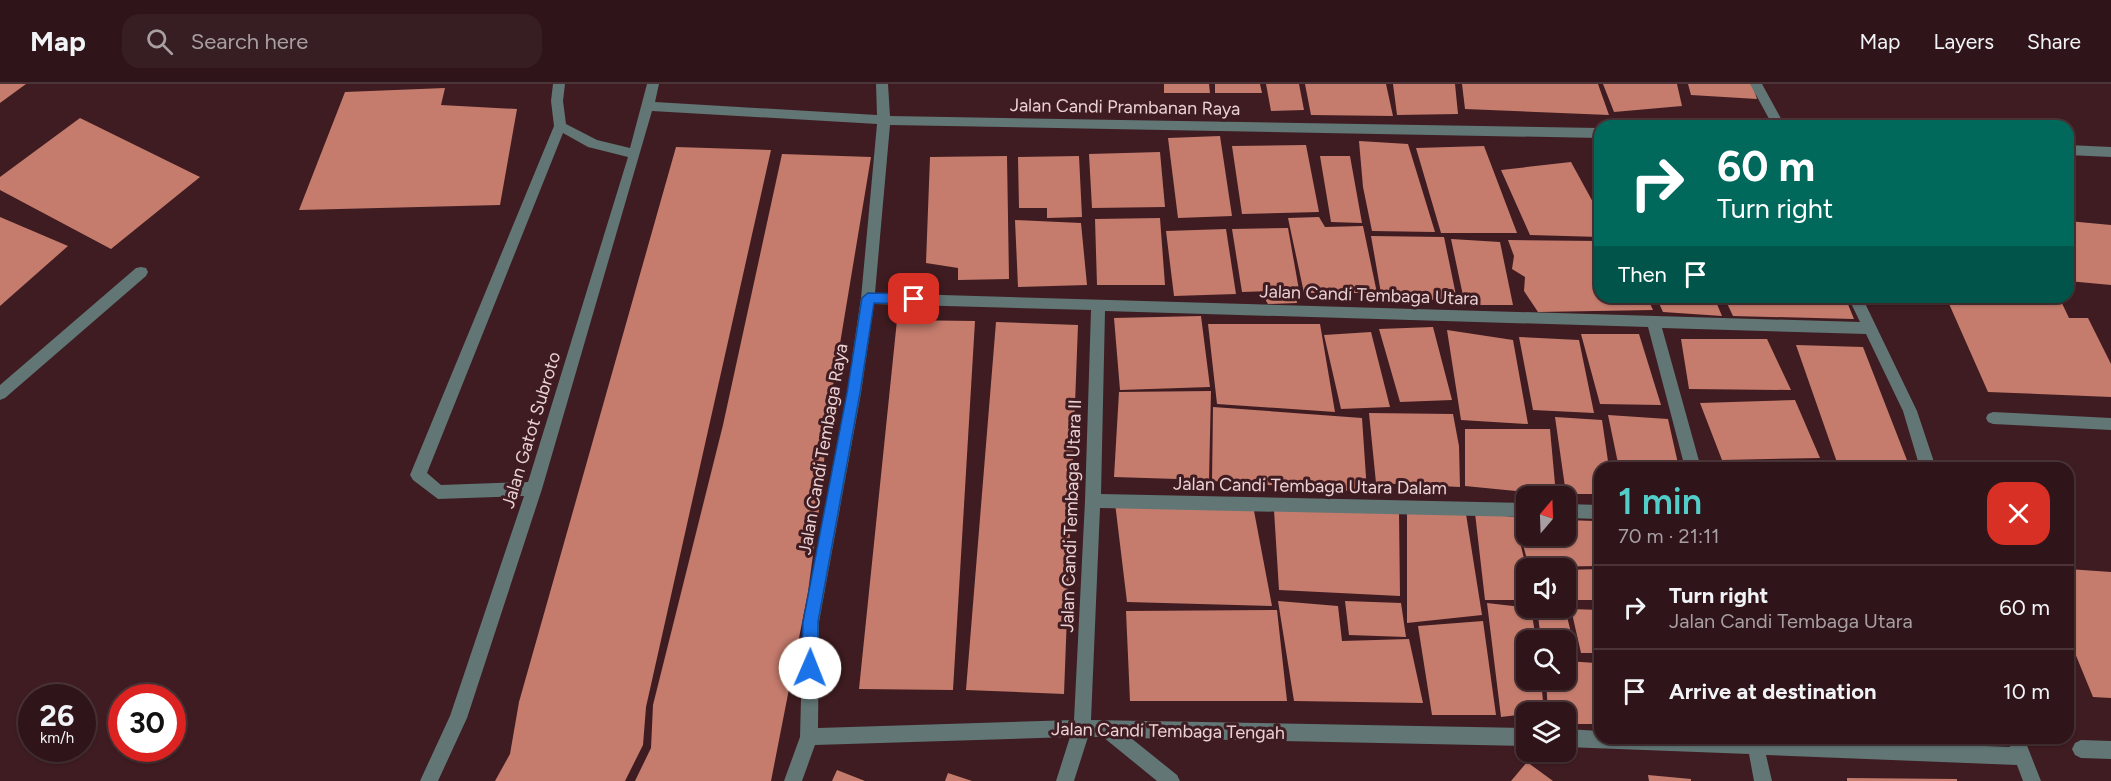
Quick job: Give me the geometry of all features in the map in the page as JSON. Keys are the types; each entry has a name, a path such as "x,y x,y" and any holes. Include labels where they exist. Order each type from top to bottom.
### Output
{"street":[{"path":"534,489 438,492 418,475 560,126 557,101 559,84"},
{"name":"Jalan Gatot Subroto","path":"429,781 458,718 534,489 635,154 653,84"},
{"name":"Jalan Candi Tembaga Raya","path":"793,781 809,737 811,622 854,393 868,298 884,120 882,84"},
{"path":"1756,84 1776,120"},
{"name":"Jalan Candi Prambanan Raya","path":"649,106 884,120 1594,133"},
{"path":"560,126 592,144 635,154"},
{"path":"2074,150 2111,152"},
{"path":"0,394 141,272"},
{"name":"Jalan Candi Tembaga Utara","path":"868,298 1868,328"},
{"path":"1858,303 1910,411 1926,462"},
{"name":"Jalan Candi Tembaga Utara II","path":"1065,781 1082,728 1093,501 1098,306"},
{"path":"1653,320 1691,462"},
{"path":"1993,418 2111,424"},
{"name":"Jalan Candi Tembaga Utara Dalam","path":"1093,501 1516,510"},
{"path":"1576,511 1594,512"},
{"name":"Jalan Candi Tembaga Tengah","path":"809,737 1082,728 1516,737"},
{"path":"1107,729 1171,781"},
{"path":"1576,738 1594,738"},
{"path":"1755,744 1763,781"},
{"path":"1807,744 2021,756"},
{"path":"2017,744 2032,781"},
{"path":"2081,749 2111,750"}],"building":[{"path":"0,84 26,84 0,103"},
{"path":"1164,84 1209,84 1210,93 1164,93"},
{"path":"1215,84 1260,84 1262,93 1215,93"},
{"path":"1266,84 1299,84 1304,110 1271,111"},
{"path":"1305,84 1386,84 1393,116 1311,115"},
{"path":"1393,84 1455,84 1458,114 1397,115"},
{"path":"1462,84 1598,84 1609,115 1465,109"},
{"path":"1603,84 1677,84 1682,106 1614,112"},
{"path":"1688,84 1752,84 1757,99 1691,95"},
{"path":"445,88 441,105 517,109 500,205 299,210 345,92"},
{"path":"80,118 200,177 111,249 0,190 0,177"},
{"path":"1220,136 1232,216 1178,218 1168,138"},
{"path":"1359,141 1408,144 1435,232 1372,231 1363,187"},
{"path":"1306,145 1319,212 1242,214 1232,146"},
{"path":"1484,146 1517,233 1441,233 1416,148"},
{"path":"676,147 771,150 646,707 643,745 625,781 495,781 510,754 519,702"},
{"path":"1160,152 1165,207 1092,208 1089,154"},
{"path":"782,154 871,157 826,428 823,480 808,592 771,781 635,781 651,748 653,705 723,425"},
{"path":"1007,156 1009,279 958,280 958,268 926,263 930,157"},
{"path":"1079,156 1082,217 1047,218 1047,208 1019,208 1018,157"},
{"path":"1320,156 1350,156 1362,223 1331,222"},
{"path":"1571,162 1594,204 1594,237 1530,235 1501,170"},
{"path":"0,217 68,246 0,306"},
{"path":"1319,217 1325,227 1363,226 1377,293 1304,293 1288,218"},
{"path":"1160,218 1165,285 1097,285 1095,219"},
{"path":"1015,220 1081,223 1087,285 1018,287"},
{"path":"2074,222 2111,225 2111,285 2074,282"},
{"path":"1288,228 1299,290 1242,292 1232,229"},
{"path":"1226,229 1236,294 1174,296 1166,231"},
{"path":"1371,236 1444,237 1457,300 1382,299"},
{"path":"1451,239 1500,242 1513,305 1465,305"},
{"path":"1508,240 1594,241 1594,303 1650,303 1653,310 1538,312 1524,291 1525,277 1512,269 1514,256"},
{"path":"1262,294 1296,294 1297,303 1268,304"},
{"path":"1659,303 1717,303 1722,316 1663,312"},
{"path":"1727,303 1847,303 1854,319 1733,316"},
{"path":"1949,303 2062,303 2069,318 2088,318 2111,364 2111,397 1988,392"},
{"path":"1201,316 1210,387 1120,390 1114,318"},
{"path":"897,320 975,321 953,690 859,689"},
{"path":"996,322 1078,325 1064,694 966,690"},
{"path":"1208,324 1320,324 1335,412 1217,404"},
{"path":"1433,327 1452,400 1400,402 1379,329"},
{"path":"1447,330 1513,340 1528,424 1461,420"},
{"path":"1371,332 1390,407 1341,409 1324,335"},
{"path":"1581,334 1639,334 1661,405 1600,404"},
{"path":"1519,337 1579,340 1594,413 1533,410"},
{"path":"1681,339 1767,339 1791,390 1689,389"},
{"path":"1796,345 1863,347 1908,462 1837,462"},
{"path":"1211,391 1209,480 1114,477 1119,392"},
{"path":"1795,400 1820,458 1722,460 1700,403"},
{"path":"1213,407 1362,418 1367,492 1212,481"},
{"path":"1369,413 1453,414 1459,446 1460,487 1376,483"},
{"path":"1608,415 1668,419 1678,462 1618,462"},
{"path":"1555,417 1602,420 1608,462 1594,462 1594,494 1576,494 1576,486 1565,486"},
{"path":"1465,429 1550,429 1555,486 1516,486 1516,491 1465,486"},
{"path":"1115,503 1254,511 1272,606 1127,602"},
{"path":"1274,510 1399,512 1400,596 1279,590"},
{"path":"1407,513 1466,514 1482,615 1407,623"},
{"path":"1475,513 1514,517 1516,546 1521,546 1524,558 1516,558 1516,600 1485,600"},
{"path":"1576,520 1594,521 1594,566 1576,566 1576,558 1527,558 1523,546 1576,546"},
{"path":"1594,569 1594,600 1576,600 1576,570"},
{"path":"2074,569 2111,572 2111,698 2093,697 2074,651"},
{"path":"1278,601 1338,606 1342,641 1409,639 1423,703 1294,701"},
{"path":"1345,601 1401,603 1406,637 1349,635"},
{"path":"1487,603 1516,606 1516,618 1533,618 1534,630 1516,630 1516,690 1542,690 1543,702 1516,702 1516,715 1501,717"},
{"path":"1576,609 1594,610 1594,653 1581,653 1573,618 1576,618"},
{"path":"1277,610 1287,701 1130,701 1126,611"},
{"path":"1538,618 1567,618 1570,630 1540,630"},
{"path":"1483,621 1496,715 1432,715 1418,626"},
{"path":"1576,662 1594,663 1594,724 1576,724 1576,702 1547,702 1547,690 1576,690"},
{"path":"1527,762 1553,781 1511,781"},
{"path":"837,770 865,781 832,781"},
{"path":"948,773 972,781 945,781"},
{"path":"1648,775 1691,779 1691,781 1649,781"},
{"path":"1847,778 1957,779 1957,781 1847,781"}],"route":[{"path":"810,668 811,622 854,393 868,298 914,299"}]}
